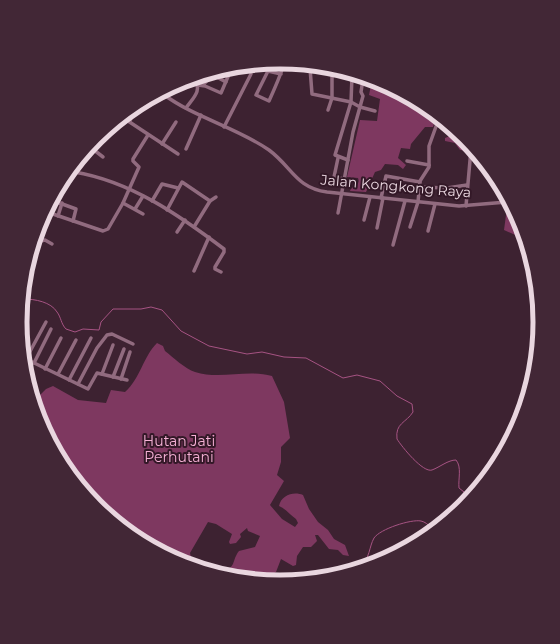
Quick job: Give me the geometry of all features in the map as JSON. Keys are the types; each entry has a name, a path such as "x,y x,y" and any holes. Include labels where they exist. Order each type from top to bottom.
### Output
{"street":[{"path":"281,74 268,71 256,95 269,101 281,74 282,69"},
{"path":"310,71 312,94 351,102 360,107 375,111"},
{"path":"198,82 221,94 229,74"},
{"path":"224,126 251,74"},
{"path":"328,110 332,98 332,75"},
{"path":"216,78 226,82"},
{"path":"186,108 201,85 207,80"},
{"path":"344,179 334,177 338,158 336,154 351,102 352,80"},
{"path":"338,213 353,132 363,96 361,92 362,83"},
{"name":"Jalan Kongkong Raya","path":"167,96 186,108 232,130 272,153 306,186 318,191 466,206 503,202"},
{"path":"186,149 201,115"},
{"path":"132,117 130,121 148,135 178,154"},
{"path":"347,118 357,121"},
{"path":"162,144 176,122"},
{"path":"410,227 418,202 420,185 429,165 429,146 437,124"},
{"path":"344,129 353,132"},
{"path":"51,214 105,231 123,203 139,167 133,159 148,135"},
{"path":"94,150 103,157"},
{"path":"466,206 470,155"},
{"path":"338,158 348,160"},
{"path":"407,161 429,165"},
{"path":"76,172 114,182 143,196 185,220 224,249 224,252 215,267 215,269 221,272"},
{"path":"377,228 386,176 420,185 447,188 467,185"},
{"path":"167,210 180,184 184,183 210,201"},
{"path":"152,201 162,184 178,188"},
{"path":"135,209 143,196"},
{"path":"194,227 210,201 216,197"},
{"path":"364,220 370,197"},
{"path":"393,245 405,201"},
{"path":"57,202 76,209 73,221"},
{"path":"123,203 143,214"},
{"path":"58,216 62,204"},
{"path":"428,231 435,204"},
{"path":"177,232 185,220"},
{"path":"194,271 209,237"},
{"path":"40,241 45,240 52,244"},
{"path":"29,353 46,322"},
{"path":"34,363 51,330"},
{"path":"78,384 97,348 107,335 112,334 133,344"},
{"path":"45,369 62,338"},
{"path":"69,380 91,338"},
{"path":"58,374 76,340"},
{"path":"102,374 112,345"},
{"path":"113,377 124,349"},
{"path":"121,379 130,352"},
{"path":"30,362 89,389 95,374 102,374 127,380"}],"green space":[{"path":"371,86 377,88 421,112 434,124 433,127 425,127 411,144 410,149 401,148 398,158 406,165 403,169 398,165 385,164 381,170 375,172 366,192 350,191 359,181 358,178 347,177 360,120 377,121 380,99 369,95"},
{"path":"451,136 466,151 460,150 455,143 445,141 445,138"},
{"path":"508,212 518,236 504,230"},
{"name":"Hutan Jati Perhutani","path":"157,343 163,346 165,351 179,363 195,372 214,375 263,374 272,376 284,402 290,438 281,447 281,462 277,475 284,481 270,505 282,519 295,527 298,523 296,519 279,506 280,502 288,495 296,493 303,495 309,509 318,522 328,530 334,539 345,545 349,556 343,555 338,550 329,549 318,535 315,535 317,541 311,547 303,547 297,556 296,565 293,566 281,559 276,572 272,575 247,573 231,570 226,569 232,566 239,551 255,547 260,536 248,531 247,528 240,534 241,537 236,543 230,544 229,542 232,534 216,524 208,522 190,553 192,559 153,541 126,523 101,501 79,476 61,448 46,419 38,397 46,389 53,386 78,400 106,403 111,390 125,392 130,387"}],"waterway":[{"path":"28,299 38,300 47,303 58,314 66,329 75,332 83,329 99,330 101,322 113,309 141,309 151,307 162,310 181,331 209,346 247,354 262,352 284,357 306,358 343,378 357,375 380,381 397,396 412,404 413,412 399,426 397,439 413,459 423,468 428,470 432,470 447,462 456,460 459,466 459,488 465,495"},
{"path":"366,560 372,541 382,531 396,525 416,521 424,522 430,526"}]}
